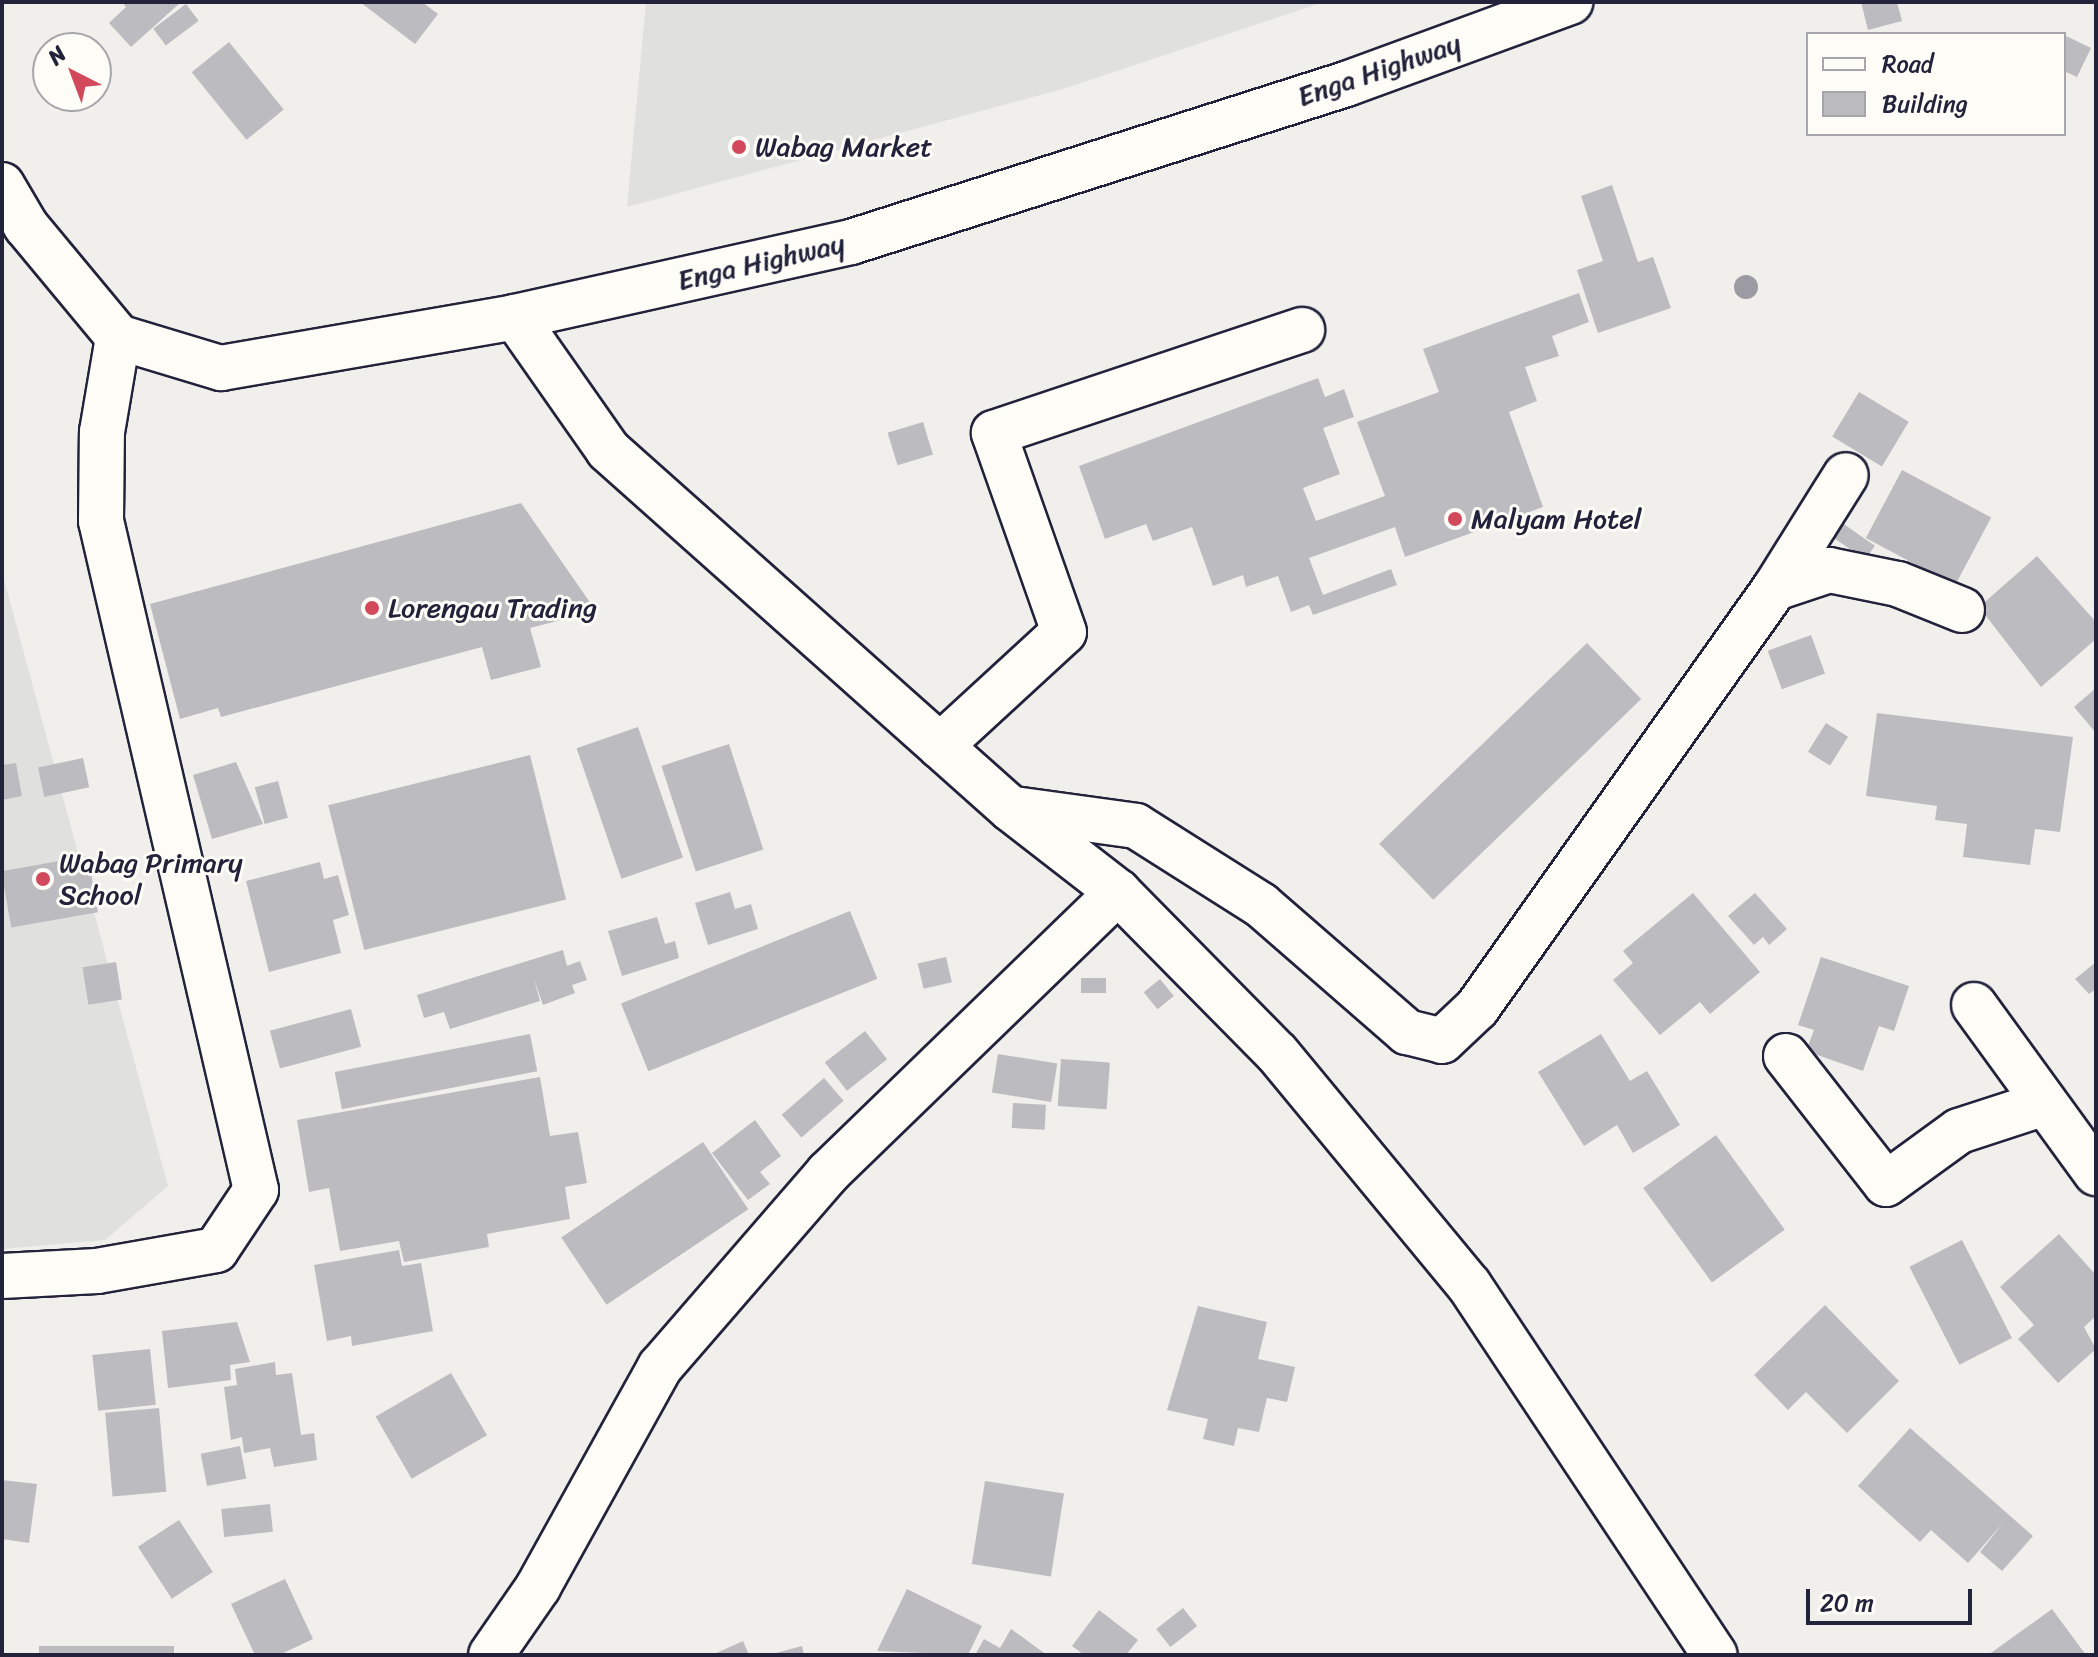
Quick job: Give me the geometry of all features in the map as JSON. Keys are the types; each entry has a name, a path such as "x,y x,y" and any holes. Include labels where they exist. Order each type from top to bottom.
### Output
{"street":[{"name":"Enga Highway","path":"118,337 221,368 515,317 851,242 1346,84 1570,2"},
{"path":"2,185 26,226 118,337 102,432 101,521 256,1190 216,1250 97,1271 2,1276"},
{"path":"515,317 608,450 1011,809 1118,892 1277,1053 1469,1285 1715,1655"},
{"path":"940,746 1064,632 994,433 1302,330"},
{"path":"1011,809 1136,826 1261,905 1407,1032 1442,1041 1477,1008 1775,588 1846,475"},
{"path":"1775,588 1829,570 1898,584 1962,610"},
{"path":"491,1655 538,1587 660,1367 828,1173 1118,892"},
{"path":"1974,1005 2096,1173"},
{"path":"1786,1056 1886,1184 1959,1131 2045,1103"}],"shaded area":[{"name":"Wabag Market","path":"646,2 1324,2 1066,88 627,207"},
{"name":"Wabag Primary School","path":"2,572 168,1186 105,1240 2,1249"}],"building":[{"path":"122,2 181,2 131,47 109,23 126,7"},
{"path":"360,2 422,2 438,14 415,44"},
{"path":"1861,2 1897,2 1902,21 1868,30"},
{"path":"186,4 199,21 166,45 153,29"},
{"path":"2066,36 2091,48 2077,77 2066,72"},
{"path":"229,42 284,110 246,140 192,72"},
{"path":"1612,185 1638,262 1653,257 1671,308 1598,333 1577,270 1603,261 1581,196"},
{"path":"1579,293 1589,322 1552,336 1559,356 1525,367 1537,401 1509,412 1543,507 1405,557 1395,527 1309,558 1323,595 1391,569 1397,585 1313,615 1309,605 1291,612 1278,576 1246,587 1243,575 1213,586 1192,527 1153,541 1146,524 1105,539 1079,466 1318,378 1325,397 1344,389 1354,417 1323,428 1340,474 1303,488 1316,521 1385,496 1357,422 1439,392 1423,349"},
{"path":"1859,392 1909,422 1882,466 1832,437"},
{"path":"923,422 933,455 898,465 888,433"},
{"path":"1902,470 1991,517 1955,585 1866,538"},
{"name":"Lorengau Trading","path":"521,503 596,611 530,628 541,667 491,680 482,647 221,717 218,708 180,719 150,604"},
{"path":"1838,520 1875,546 1865,560 1828,534"},
{"path":"2037,556 2096,622 2096,639 2041,687 1979,607"},
{"path":"1811,635 1825,674 1782,689 1768,651"},
{"path":"1587,643 1641,699 1433,900 1379,844"},
{"path":"2096,688 2096,733 2074,707"},
{"path":"1877,713 2073,737 2060,832 2035,829 2030,865 1963,857 1967,824 1935,820 1937,806 1866,796"},
{"path":"1826,723 1848,737 1830,766 1808,752"},
{"path":"638,727 683,857 621,879 577,748"},
{"path":"729,744 763,850 696,872 661,766"},
{"path":"530,755 566,900 364,950 328,805"},
{"path":"83,758 89,787 44,797 38,768"},
{"path":"236,762 263,824 212,839 193,775"},
{"path":"16,763 22,796 2,800 2,765"},
{"path":"278,781 288,818 265,824 255,787"},
{"path":"88,856 98,912 11,927 2,871"},
{"path":"320,862 324,879 338,875 349,915 333,920 341,953 269,972 246,881"},
{"path":"730,892 735,909 751,904 758,929 708,945 695,903"},
{"path":"1693,893 1760,972 1710,1014 1700,1002 1660,1035 1613,980 1633,963 1623,951"},
{"path":"1755,893 1787,929 1769,945 1763,937 1754,945 1728,916"},
{"path":"850,911 877,979 648,1071 621,1004"},
{"path":"657,917 665,944 675,941 679,958 622,976 608,931"},
{"path":"563,950 567,966 580,961 587,980 572,985 575,993 543,1005 534,979 540,1001 450,1029 444,1012 424,1018 417,995"},
{"path":"946,957 952,982 924,989 918,964"},
{"path":"1821,957 1909,986 1894,1031 1879,1026 1863,1071 1806,1051 1814,1030 1798,1025"},
{"path":"116,962 122,1000 88,1005 82,967"},
{"path":"2096,962 2096,989 2089,994 2075,979"},
{"path":"1081,978 1106,978 1106,993 1081,993"},
{"path":"1160,979 1174,996 1158,1009 1144,992"},
{"path":"351,1009 361,1047 280,1068 270,1031"},
{"path":"865,1031 887,1059 847,1091 825,1062"},
{"path":"530,1034 537,1071 342,1109 335,1072"},
{"path":"1601,1034 1630,1081 1647,1071 1680,1125 1633,1153 1617,1125 1584,1146 1538,1072"},
{"path":"998,1054 1057,1063 1051,1102 992,1093"},
{"path":"1061,1059 1110,1062 1107,1109 1058,1106"},
{"path":"540,1077 550,1136 578,1132 587,1183 565,1187 570,1219 487,1234 489,1247 404,1262 399,1241 340,1251 329,1188 309,1192 297,1120"},
{"path":"824,1078 844,1101 801,1137 782,1115"},
{"path":"1013,1103 1046,1105 1045,1130 1012,1128"},
{"path":"755,1120 781,1156 760,1172 770,1184 748,1200 712,1153"},
{"path":"1716,1135 1785,1230 1712,1283 1643,1188"},
{"path":"703,1142 748,1209 607,1305 561,1238"},
{"path":"2059,1234 2096,1275 2096,1316 2084,1327 2096,1349 2058,1383 2018,1339 2034,1325 2000,1287"},
{"path":"1962,1240 2012,1338 1959,1365 1909,1267"},
{"path":"399,1250 402,1266 421,1263 433,1331 352,1346 351,1336 327,1341 314,1265"},
{"path":"1825,1305 1899,1381 1847,1433 1806,1392 1788,1410 1754,1375"},
{"path":"1198,1306 1267,1322 1258,1359 1295,1367 1287,1402 1267,1398 1259,1432 1238,1428 1234,1446 1203,1439 1208,1419 1167,1410"},
{"path":"237,1322 250,1362 230,1365 231,1380 168,1388 162,1331"},
{"path":"150,1349 156,1405 98,1411 92,1355"},
{"path":"275,1362 276,1375 292,1373 301,1435 314,1433 317,1460 274,1467 270,1448 244,1453 242,1437 231,1440 224,1387 237,1385 235,1369"},
{"path":"451,1373 487,1435 412,1479 376,1416"},
{"path":"159,1408 166,1492 113,1496 105,1413"},
{"path":"1910,1428 2033,1536 2002,1571 1980,1552 2004,1522 1968,1563 1931,1530 1920,1542 1858,1486"},
{"path":"240,1446 246,1478 207,1486 201,1454"},
{"path":"2,1480 37,1484 29,1543 2,1539"},
{"path":"985,1481 1064,1494 1051,1576 972,1564"},
{"path":"270,1504 273,1532 224,1537 221,1509"},
{"path":"179,1520 213,1572 172,1599 138,1547"},
{"path":"285,1579 313,1639 279,1655 255,1655 231,1604"},
{"path":"907,1589 982,1626 968,1655 877,1651"},
{"path":"1183,1608 1197,1626 1170,1647 1156,1629"},
{"path":"2052,1609 2086,1655 1988,1655"},
{"path":"1099,1610 1138,1640 1126,1655 1084,1655 1072,1646"},
{"path":"1011,1629 1047,1655 975,1655 984,1639 1000,1648"},
{"path":"743,1641 749,1655 712,1655"},
{"path":"39,1646 174,1646 174,1655 39,1655"},
{"path":"802,1646 804,1655 772,1655 772,1654"}],"place":[{"name":"Wabag Market","path":"739,147"},
{"name":"Malyam Hotel","path":"1455,519"},
{"name":"Lorengau Trading","path":"372,608"},
{"name":"Wabag Primary School","path":"43,879"}]}
